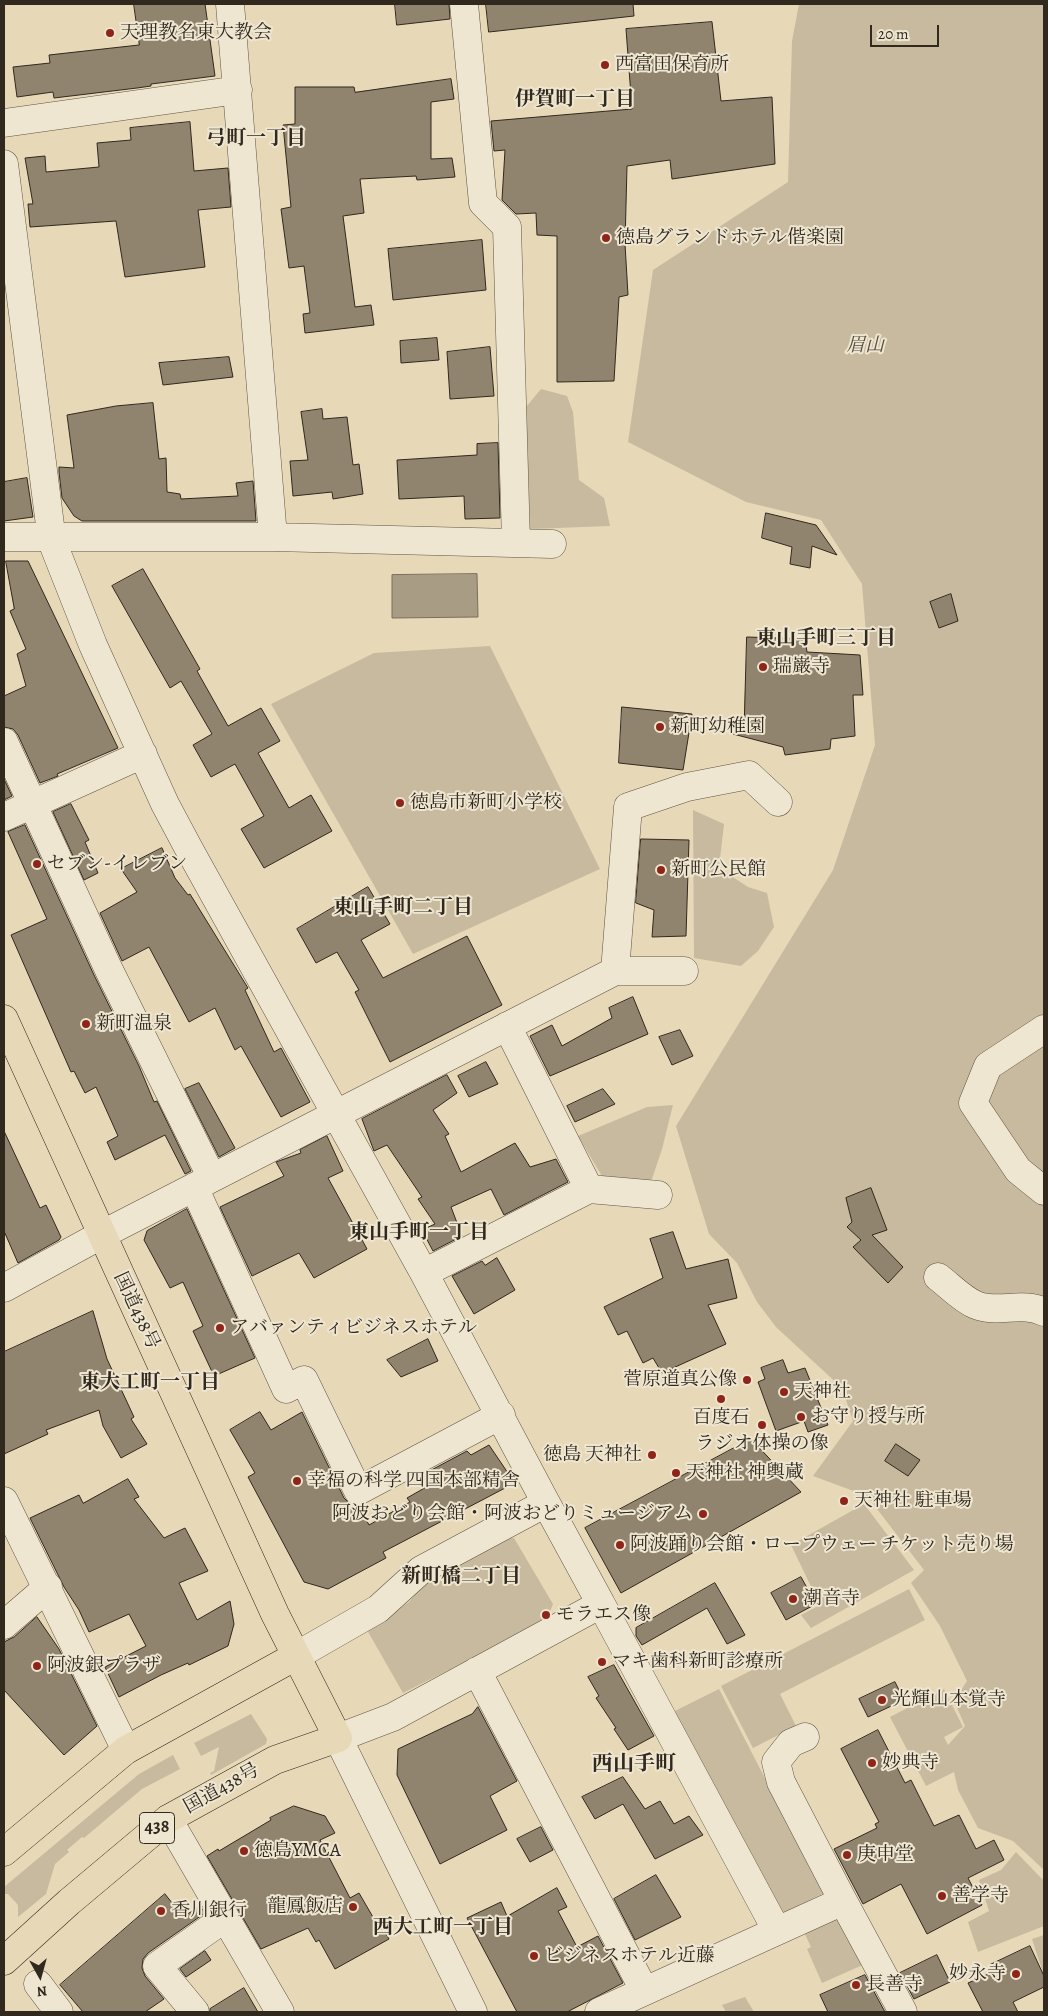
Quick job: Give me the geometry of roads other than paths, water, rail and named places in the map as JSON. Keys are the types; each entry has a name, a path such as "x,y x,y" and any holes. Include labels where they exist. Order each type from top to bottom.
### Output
{"highway":[{"name":"国道438号","path":"4,1019 101,1235 296,1656 338,1738 275,1760 168,1819 69,1902 4,1961"},
{"path":"4,1852 126,1750 296,1656"}],"street":[{"path":"230,4 274,537"},
{"path":"464,4 483,203 507,227 516,542"},
{"path":"4,124 238,90"},
{"path":"4,164 52,538 93,645 189,849 424,1273 777,1931"},
{"path":"4,537 274,537 552,544"},
{"path":"4,742 108,968 203,1183 286,1389 304,1380 358,1491 501,1415"},
{"path":"4,817 143,754"},
{"path":"615,971 628,807 687,787 749,775 778,802"},
{"path":"4,1288 101,1235 615,971 684,970"},
{"path":"507,1026 589,1189"},
{"path":"1044,1029 988,1066 973,1103 1018,1170 1044,1191"},
{"path":"424,1273 589,1189 658,1195"},
{"path":"938,1277 975,1305 990,1308 1037,1308 1044,1312"},
{"path":"4,1501 48,1587 126,1750"},
{"path":"296,1656 378,1609 421,1570 546,1503"},
{"path":"4,1625 48,1587"},
{"path":"473,2012 338,1738 393,1717 601,1604"},
{"path":"477,1670 644,1990"},
{"path":"804,1737 791,1743 776,1762 781,1782 903,2012"},
{"path":"168,1819 280,2012"},
{"path":"599,2012 843,1900"},
{"path":"195,2012 156,1966 225,1918"},
{"path":"38,1984 59,2012"}],"place":[{"name":"天理教名東大教会","path":"110,33"},
{"name":"西富田保育所","path":"605,65"},
{"name":"徳島グランドホテル偕楽園","path":"606,238"},
{"name":"瑞巌寺","path":"763,667"},
{"name":"新町幼稚園","path":"660,727"},
{"name":"徳島市新町小学校","path":"400,803"},
{"name":"セブン-イレブン","path":"37,864"},
{"name":"新町公民館","path":"661,870"},
{"name":"新町温泉","path":"86,1024"},
{"name":"アバァンティビジネスホテル","path":"220,1328"},
{"name":"菅原道真公像","path":"747,1380"},
{"name":"天神社","path":"784,1392"},
{"name":"百度石","path":"721,1399"},
{"name":"お守り授与所","path":"801,1417"},
{"name":"ラジオ体操の像","path":"762,1425"},
{"name":"徳島 天神社","path":"652,1455"},
{"name":"天神社 神輿蔵","path":"676,1473"},
{"name":"幸福の科学 四国本部精舎","path":"297,1481"},
{"name":"天神社 駐車場","path":"844,1501"},
{"name":"阿波おどり会館・阿波おどりミュージアム","path":"703,1514"},
{"name":"阿波踊り会館・ロープウェー チケット売り場","path":"620,1545"},
{"name":"潮音寺","path":"793,1599"},
{"name":"モラエス像","path":"546,1615"},
{"name":"マキ歯科新町診療所","path":"602,1662"},
{"name":"阿波銀プラザ","path":"37,1666"},
{"name":"光輝山本覚寺","path":"882,1700"},
{"name":"妙典寺","path":"872,1763"},
{"name":"徳島YMCA","path":"244,1851"},
{"name":"庚申堂","path":"847,1855"},
{"name":"善学寺","path":"942,1896"},
{"name":"龍鳳飯店","path":"353,1907"},
{"name":"香川銀行","path":"161,1911"},
{"name":"ビジネスホテル近藤","path":"534,1956"},
{"name":"妙永寺","path":"1016,1974"},
{"name":"長善寺","path":"856,1985"}],"district":[{"name":"伊賀町一丁目","path":"575,100"},
{"name":"弓町一丁目","path":"256,139"},
{"name":"東山手町三丁目","path":"826,639"},
{"name":"東山手町二丁目","path":"403,908"},
{"name":"東山手町一丁目","path":"419,1233"},
{"name":"東大工町一丁目","path":"150,1383"},
{"name":"新町橋二丁目","path":"461,1577"},
{"name":"西山手町","path":"634,1765"},
{"name":"西大工町一丁目","path":"443,1928"}],"park label":[{"name":"眉山","path":"865,346"}]}
